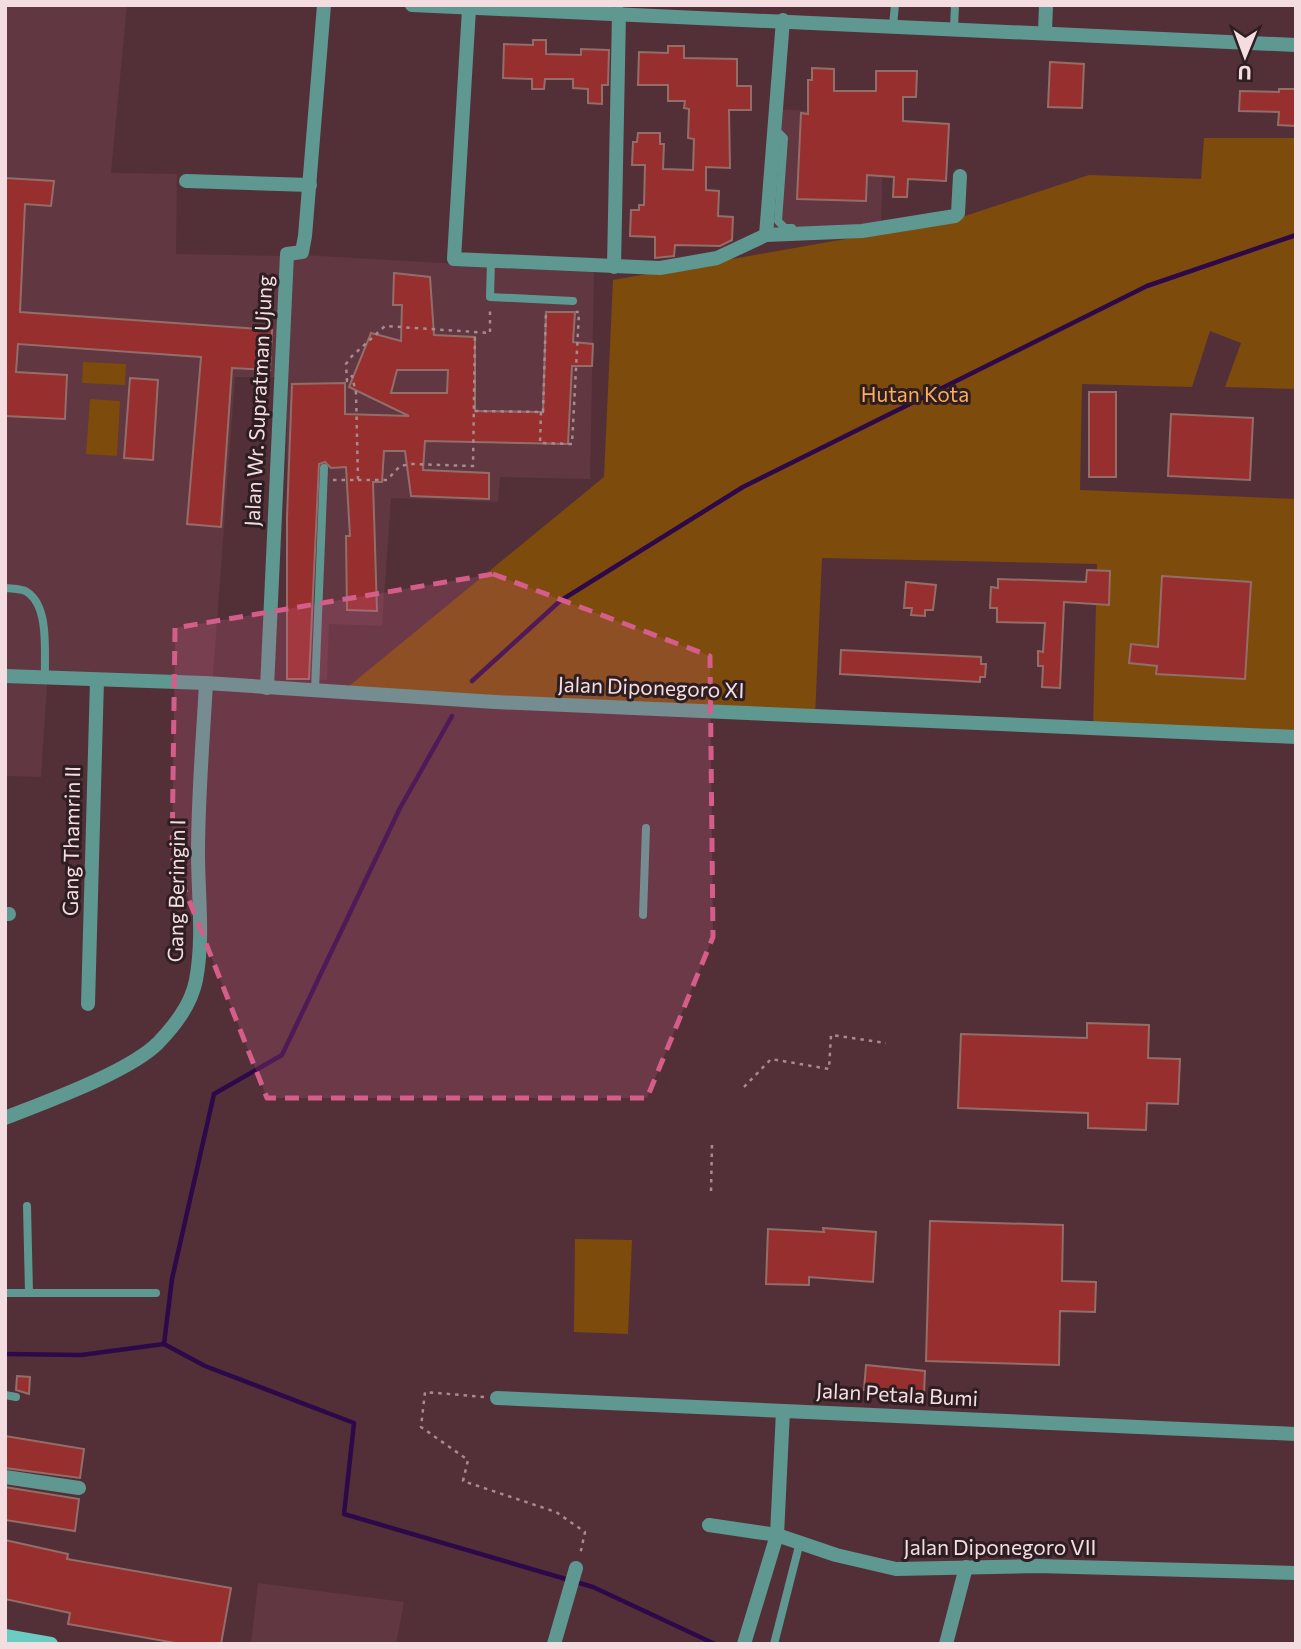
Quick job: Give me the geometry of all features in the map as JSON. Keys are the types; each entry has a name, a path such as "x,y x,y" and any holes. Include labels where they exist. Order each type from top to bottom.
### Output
{"main road":[{"path":"5,1636 51,1644"}],"street":[{"name":"Jalan Wr. Supratman Ujung","path":"267,688 287,254 302,252 324,5"},
{"path":"412,5 954,27 1296,45"},
{"path":"1045,32 1046,5"},
{"path":"469,9 454,259 660,268 698,262 717,258 766,235 862,228 955,216 958,213 960,176"},
{"path":"614,267 618,13"},
{"path":"766,235 783,20"},
{"path":"186,181 310,185"},
{"name":"Jalan Diponegoro XI","path":"5,676 206,683 495,702 1296,737"},
{"name":"Gang Thamrin II","path":"88,1004 97,680"},
{"name":"Gang Beringin I","path":"5,1118 67,1093 131,1061 156,1045 187,1008 196,981 201,929 198,854 206,683"},
{"name":"Jalan Petala Bumi","path":"497,1398 1296,1434"},
{"path":"744,1642 777,1535 783,1411"},
{"path":"5,1477 79,1488"},
{"name":"Jalan Diponegoro VII","path":"709,1525 777,1535 896,1569 966,1567 1296,1573"},
{"path":"946,1644 966,1567"},
{"path":"554,1644 576,1568"}],"lane":[{"path":"893,25 895,5"},
{"path":"954,27 955,5"},
{"path":"775,129 784,138 778,221 785,228 804,227 812,233"},
{"path":"491,261 490,297 573,301"},
{"path":"315,690 324,468"},
{"path":"5,588 25,589 36,600 42,619 45,678"},
{"path":"643,915 646,828"},
{"path":"27,1206 29,1293"},
{"path":"5,1293 156,1293"},
{"path":"5,1395 16,1397"},
{"path":"774,1644 800,1542"}],"path":[{"path":"358,480 356,393 352,376 347,381 345,375 350,358 385,326 490,333 490,297"},
{"path":"555,312 545,312 540,443 572,444 579,312 565,312"},
{"path":"323,481 387,481 400,466 411,464 473,466 475,332"},
{"path":"475,411 541,412"},
{"path":"744,1087 771,1059 829,1069 831,1035 886,1043"},
{"path":"711,1191 712,1144"},
{"path":"497,1398 425,1392 421,1427 468,1460 463,1481 556,1512 585,1532 576,1568"}],"highlighted area":[{"path":"493,574 710,656 713,937 647,1098 267,1098 172,857 175,628"}],"shaded area":[{"path":"5,5 127,5 111,173 177,174 176,254 284,256 277,377 235,377 213,676 48,671 41,777 5,776"},
{"path":"778,109 884,116 881,224 772,230"},
{"path":"287,254 594,272 590,479 500,477 498,502 391,498 382,626 329,624 327,680 287,679"},
{"path":"258,1583 404,1602 396,1644 251,1644"}],"green space":[{"name":"Hutan Kota","path":"1204,138 1296,138 1296,389 1225,387 1241,343 1210,331 1192,387 1082,384 1080,490 1296,499 1296,736 1093,727 1097,564 822,558 815,717 343,691 604,477 613,280 953,220 1089,175 1201,179"},
{"path":"83,362 126,364 125,385 82,383"},
{"path":"90,399 120,401 117,456 86,454"},
{"path":"575,1239 632,1240 628,1334 574,1332"}],"building":[{"path":"533,40 546,40 546,54 581,55 581,49 609,50 608,85 602,85 602,104 588,103 588,89 573,88 573,79 545,79 544,89 532,89 532,79 503,78 504,44 533,45"},
{"path":"668,46 684,46 684,58 737,59 737,86 751,86 751,110 729,110 730,168 706,167 706,190 719,191 718,216 733,217 732,240 720,246 675,245 674,256 655,258 655,237 630,236 631,210 639,210 639,205 644,205 645,165 632,165 633,142 637,142 638,133 660,133 660,144 664,144 663,169 693,170 694,139 688,138 689,109 684,108 685,101 668,101 668,85 638,85 639,52 668,53"},
{"path":"1050,62 1084,64 1082,108 1048,107"},
{"path":"812,68 834,69 834,91 876,91 876,71 917,71 916,97 903,97 903,121 949,124 946,181 908,179 907,197 893,197 894,177 867,175 866,201 797,199 801,113 808,114 808,80 812,80"},
{"path":"1279,89 1296,89 1296,126 1278,125 1279,112 1239,111 1240,91 1279,92"},
{"path":"5,178 54,181 51,206 25,204 20,312 272,330 270,370 232,368 221,527 187,524 201,357 18,344 16,372 67,375 65,419 5,416"},
{"path":"394,273 430,277 434,335 475,337 475,411 543,412 546,312 575,312 573,342 593,344 592,366 572,366 568,444 425,441 423,470 489,473 489,499 411,496 405,451 384,451 382,482 373,482 377,611 347,610 346,536 350,536 346,467 331,468 325,462 319,464 309,679 287,679 287,517 292,384 345,383 345,414 409,416 349,387 371,333 401,341 402,305 393,305","holes":["397,370 448,370 447,393 391,393"]},
{"path":"130,378 158,380 153,460 124,458"},
{"path":"1089,392 1116,392 1116,477 1089,477"},
{"path":"1171,414 1253,418 1250,480 1168,476"},
{"path":"1087,570 1110,571 1109,605 1064,602 1060,688 1042,687 1043,666 1038,666 1038,651 1043,652 1045,623 997,622 997,608 990,608 991,587 998,588 998,579 1086,582"},
{"path":"1162,576 1251,582 1245,679 1156,674 1157,666 1129,663 1131,644 1158,647"},
{"path":"906,582 936,585 933,610 925,610 925,616 911,615 912,608 904,608"},
{"path":"841,650 981,657 981,664 986,664 985,677 980,677 980,682 840,674"},
{"path":"1087,1023 1149,1025 1148,1058 1180,1059 1178,1104 1147,1103 1146,1130 1088,1128 1088,1113 958,1108 961,1034 1087,1038"},
{"path":"930,1221 1063,1225 1062,1281 1096,1282 1095,1312 1060,1311 1059,1365 926,1361"},
{"path":"823,1228 876,1232 873,1282 809,1277 809,1285 766,1284 768,1229 824,1232"},
{"path":"866,1365 925,1371 924,1394 864,1390"},
{"path":"17,1376 30,1377 29,1394 16,1390"},
{"path":"5,1436 84,1449 80,1478 5,1468"},
{"path":"5,1487 79,1499 75,1531 5,1520"},
{"path":"5,1540 68,1554 67,1559 231,1588 221,1644 181,1644 68,1624 70,1613 5,1599"}],"waterway":[{"path":"472,681 560,601 743,487 1147,286 1296,235"},
{"path":"164,1344 172,1279 214,1094 282,1055 400,808 452,716"},
{"path":"5,1354 81,1355 164,1344 205,1366 354,1423 344,1514 593,1587 715,1644"}]}
